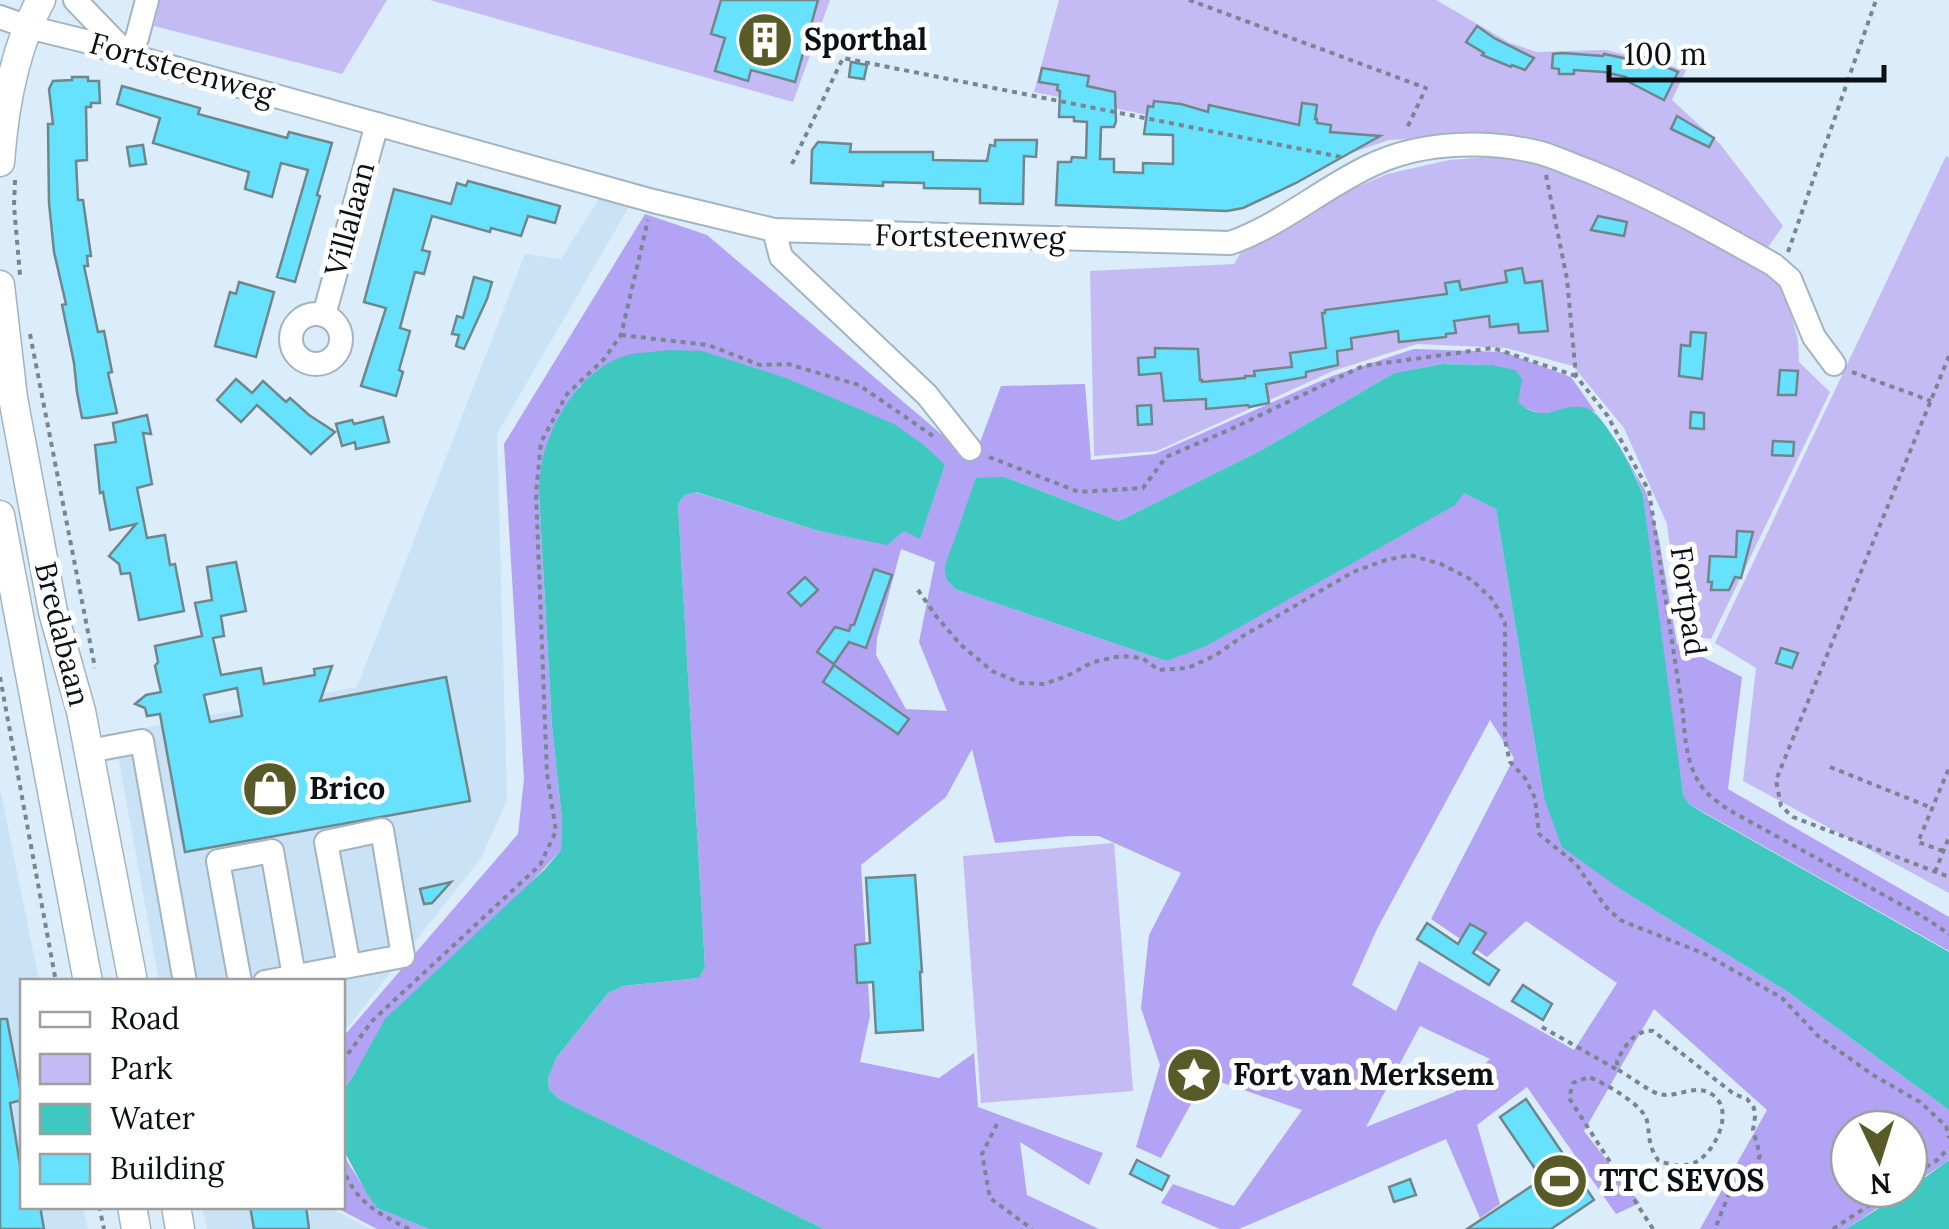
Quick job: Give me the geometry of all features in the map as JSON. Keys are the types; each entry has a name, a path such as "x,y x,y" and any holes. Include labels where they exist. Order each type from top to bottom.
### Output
{"main road":[{"path":"8,170 9,95 28,27 41,0"},
{"name":"Bredabaan","path":"11,286 13,398 49,592 82,711 132,979"},
{"name":"Bredabaan","path":"0,515 87,979"},
{"path":"58,824 67,804 76,800 93,804 103,824"}],"street":[{"path":"76,0 128,55 148,0"},
{"name":"Fortsteenweg","path":"0,17 652,201 774,230 1230,243 1392,157 1461,145 1542,154 1652,199 1774,265 1790,280 1814,337 1834,364"},
{"name":"Villalaan","path":"324,314 377,124"},
{"path":"774,230 781,257 927,396 970,449"},
{"path":"89,751 142,741 184,979"},
{"path":"280,979 403,956 382,830 326,842 349,966"},
{"path":"239,979 218,861 272,851 294,976"}],"path":[{"path":"1189,0 1426,88 1392,157"},
{"path":"1774,265 1787,256 1876,0"},
{"path":"792,164 843,58 1343,158 1368,167"},
{"path":"970,449 1079,492 1126,491 1144,488 1166,457 1364,366 1492,348 1576,376 1566,279 1542,154"},
{"path":"8,170 14,206 11,286"},
{"path":"345,1058 372,1021 540,866 556,832 546,774 536,492 541,442 568,394 604,359 621,335 652,201"},
{"path":"28,324 95,671"},
{"path":"621,335 708,345 760,365 788,364 860,385 935,438"},
{"path":"1949,356 1776,780 1781,806 1793,816 1949,877"},
{"path":"1834,364 1931,401"},
{"name":"Fortpad","path":"1576,376 1607,415 1648,491 1683,713 1684,742 1693,771 1706,792 1748,821 1949,934"},
{"path":"918,590 960,644 992,671 1021,683 1044,684 1093,662 1121,656 1142,658 1159,670 1188,668 1353,572 1410,555 1442,564 1472,580 1494,600 1506,623 1505,740 1510,762 1525,778 1535,798 1540,834 1576,864 1605,906 1620,920 1705,954 1782,998 1818,1036 1920,1102 1946,1126 1949,1138"},
{"path":"0,677 55,979"},
{"path":"1830,767 1932,808"},
{"path":"1943,851 1918,842 1949,768"},
{"path":"1935,872 1949,837"},
{"path":"1542,1028 1660,1094 1700,1090 1720,1102 1723,1112 1718,1134 1706,1155 1690,1164 1666,1163 1652,1152 1642,1109 1589,1077 1573,1083 1569,1098 1653,1229"},
{"path":"1618,1070 1617,1061 1628,1043 1646,1030 1653,1031 1754,1108 1753,1130 1760,1154 1756,1166 1730,1191 1715,1229"},
{"path":"997,1124 982,1154 990,1198 1032,1229"},
{"path":"1929,1165 1949,1148"},
{"path":"345,1174 349,1184 374,1212 410,1229"},
{"path":"1834,1229 1864,1209"}],"shaded area":[{"path":"599,199 630,205 497,434 507,800 481,858 345,1030 345,979 159,979 114,734 357,687 525,254 561,259"},
{"path":"645,214 707,235 973,461 1001,386 1085,384 1091,460 1155,454 1332,376 1414,349 1504,352 1571,377 1620,447 1646,492 1659,539 1677,644 1742,677 1728,789 1949,917 1949,951 1689,804 1683,795 1679,771 1643,494 1635,475 1595,412 1577,407 1540,414 1521,406 1490,365 1442,364 1394,373 1260,451 1119,521 1005,477 949,584 1166,661 1464,493 1496,509 1544,798 1623,891 1785,990 1949,1110 1949,1160 1929,1174 1929,1109 1829,1109 1829,1209 1876,1209 1846,1229 1700,1229 1767,1110 1654,1009 1584,1131 1640,1203 1616,1214 1527,1087 1477,1125 1500,1204 1480,1218 1446,1139 1239,1229 1220,1229 1161,1203 1173,1184 1234,1206 1302,1110 1206,1077 1161,1158 1136,1147 1160,1065 1141,1008 1149,935 1181,873 1099,836 995,843 972,749 946,797 861,865 870,1016 860,1062 939,1078 974,1053 978,1107 1103,1153 1089,1185 1020,1142 1027,1195 1099,1229 824,1229 559,1099 549,1089 548,1078 557,1057 608,993 624,986 699,978 705,967 678,504 685,495 695,492 819,531 887,544 904,531 920,538 945,465 580,385 550,436 539,494 561,850 345,1088 345,1035 518,834 524,779 504,444","holes":["901,549 935,562 919,642 947,711 906,709 876,655","1490,720 1514,758 1431,919 1487,957 1526,921 1617,983 1574,1050 1419,961 1396,1011 1352,985 1377,929","1420,1026 1490,1059 1455,1092 1366,1127"]},
{"path":"0,788 39,979 20,979 20,1209 83,1209 88,1229 0,1229"},
{"path":"345,1155 377,1208 429,1229 377,1229 339,1209 345,1209"},
{"path":"202,1209 332,1209 371,1229 207,1229"}],"green space":[{"path":"160,0 387,0 342,74 154,26"},
{"path":"430,0 830,0 793,102"},
{"path":"1059,0 1436,0 1510,43 1537,52 1606,50 1686,70 1672,100 1720,144 1783,226 1765,251 1641,188 1510,134 1389,140 1345,155 1034,92"},
{"path":"1946,156 1949,893 1743,781 1756,668 1715,643"},
{"path":"1537,159 1763,265 1786,295 1798,340 1799,362 1830,392 1711,639 1681,634 1667,524 1624,428 1573,366 1506,348 1417,344 1333,371 1157,451 1094,456 1090,271 1234,264 1245,245 1328,200 1387,174 1449,160"},
{"path":"1114,843 1133,1091 981,1103 963,856"}],"water":[{"path":"702,351 786,378 894,424 945,465 920,539 904,531 887,545 819,531 696,492 685,495 678,504 705,967 699,978 624,986 608,993 557,1057 548,1078 549,1089 559,1099 824,1229 429,1229 377,1208 366,1192 345,1153 345,1088 385,1019 561,850 539,494 542,462 561,412 583,383 612,361 633,354"},
{"path":"1442,364 1515,370 1522,379 1518,402 1528,409 1545,413 1586,408 1610,432 1643,494 1683,795 1702,812 1949,952 1949,1110 1785,990 1623,891 1562,847 1544,798 1496,509 1464,493 1455,505 1206,646 1166,661 957,590 947,580 945,566 976,478 1005,477 1119,521 1260,451 1394,373"},
{"path":"1949,1160 1949,1229 1846,1229 1878,1209 1929,1209 1929,1174"}],"building":[{"name":"Sporthal","path":"721,0 818,0 795,82 751,70 748,81 715,71 725,38 711,34"},
{"path":"1477,26 1534,58 1525,70 1482,55 1466,42"},
{"path":"1553,54 1604,54 1633,60 1636,54 1678,72 1664,100 1625,80 1626,77 1574,70 1574,74 1559,74 1559,69 1552,68"},
{"path":"851,62 867,65 864,79 849,77"},
{"path":"1042,68 1089,76 1087,86 1115,92 1116,121 1114,127 1101,127 1100,159 1114,159 1114,172 1143,173 1143,163 1173,164 1173,135 1144,134 1148,106 1153,107 1154,101 1208,112 1209,105 1299,125 1302,103 1317,105 1315,119 1317,123 1331,125 1330,132 1380,136 1243,208 1227,211 1056,205 1058,162 1086,158 1087,122 1059,117 1058,85 1039,82"},
{"path":"72,77 99,81 100,103 86,107 87,160 76,161 78,200 83,200 91,256 87,256 88,266 84,266 98,332 104,331 117,413 88,418 82,418 77,392 49,203 48,124 53,124 49,89 53,81"},
{"path":"122,86 200,108 198,114 287,138 289,132 332,143 295,282 277,277 308,170 281,163 272,197 245,189 249,172 153,143 160,118 117,104"},
{"path":"1677,116 1714,138 1709,147 1671,129"},
{"path":"995,140 1037,140 1036,157 1024,156 1023,204 980,203 980,189 924,188 924,183 811,183 812,150 818,142 851,144 850,152 933,152 933,160 987,161"},
{"path":"143,145 146,164 130,166 127,147"},
{"path":"468,181 560,206 555,223 528,216 521,236 432,216 422,250 430,252 424,274 415,272 400,328 410,331 396,396 361,386 386,308 364,302 394,189 451,204 457,183 466,186"},
{"path":"1598,216 1627,222 1624,236 1591,230"},
{"path":"1522,268 1525,283 1542,281 1548,331 1519,333 1518,324 1490,327 1489,316 1454,321 1456,333 1446,337 1399,342 1398,331 1351,338 1352,349 1337,351 1338,365 1306,372 1306,377 1266,384 1269,403 1249,407 1206,409 1206,399 1164,401 1161,373 1139,375 1138,358 1155,357 1155,348 1198,349 1202,382 1245,378 1255,376 1254,371 1292,367 1290,353 1326,348 1322,313 1325,310 1447,294 1445,283 1459,281 1461,290 1507,282 1505,271"},
{"path":"474,277 492,282 464,349 456,346 459,335 452,334 457,316 463,318"},
{"path":"239,282 274,292 256,357 215,346 230,292 236,294"},
{"path":"1691,332 1706,333 1702,379 1679,376 1681,345 1690,346"},
{"path":"1780,370 1798,371 1796,395 1778,395"},
{"path":"236,379 252,393 263,381 286,402 290,398 335,432 311,454 257,405 241,422 217,400"},
{"path":"1151,405 1152,424 1138,425 1137,406"},
{"path":"1691,412 1704,413 1704,429 1690,428"},
{"path":"147,415 151,434 143,433 152,484 137,488 147,538 165,535 184,611 139,620 130,573 121,574 119,564 109,556 136,524 110,530 103,492 100,493 95,445 116,442 113,423"},
{"path":"383,417 389,442 356,449 355,442 342,446 336,424"},
{"path":"1773,441 1794,442 1793,456 1772,455"},
{"path":"1737,531 1753,532 1741,578 1735,577 1729,590 1711,590 1710,556 1736,557"},
{"path":"236,562 246,611 221,616 224,636 213,638 221,675 261,668 264,684 315,675 314,669 332,666 320,701 446,677 470,801 185,852 160,714 147,716 145,708 135,704 146,695 161,692 155,646 202,636 195,603 212,600 207,567","holes":["237,688 242,716 210,722 204,695"]},
{"path":"874,569 892,575 866,648 849,642 834,664 817,652 835,627 849,631 854,625"},
{"path":"805,577 818,590 801,606 788,593"},
{"path":"1781,648 1798,653 1792,668 1776,663"},
{"path":"834,665 909,719 898,734 823,682"},
{"path":"915,875 923,1030 876,1033 873,982 857,983 855,945 870,943 866,878"},
{"path":"451,882 432,903 424,904 420,889"},
{"path":"1427,923 1458,944 1470,924 1486,933 1473,953 1499,970 1489,985 1417,939"},
{"path":"1523,985 1552,1004 1543,1020 1512,1001"},
{"path":"0,1019 7,1019 20,1087 20,1100 10,1103 20,1165 20,1209 41,1209 44,1229 0,1229"},
{"name":"TTC SEVOS","path":"1526,1099 1594,1200 1551,1229 1467,1229 1542,1179 1500,1117"},
{"path":"1137,1160 1169,1176 1162,1190 1130,1174"},
{"path":"1410,1179 1416,1195 1394,1202 1389,1187"},
{"path":"251,1209 306,1209 309,1229 254,1229"}],"place":[{"name":"Sporthal","path":"765,40"},
{"name":"Brico","path":"270,789"},
{"name":"Fort van Merksem","path":"1194,1075"},
{"name":"TTC SEVOS","path":"1560,1181"}]}
